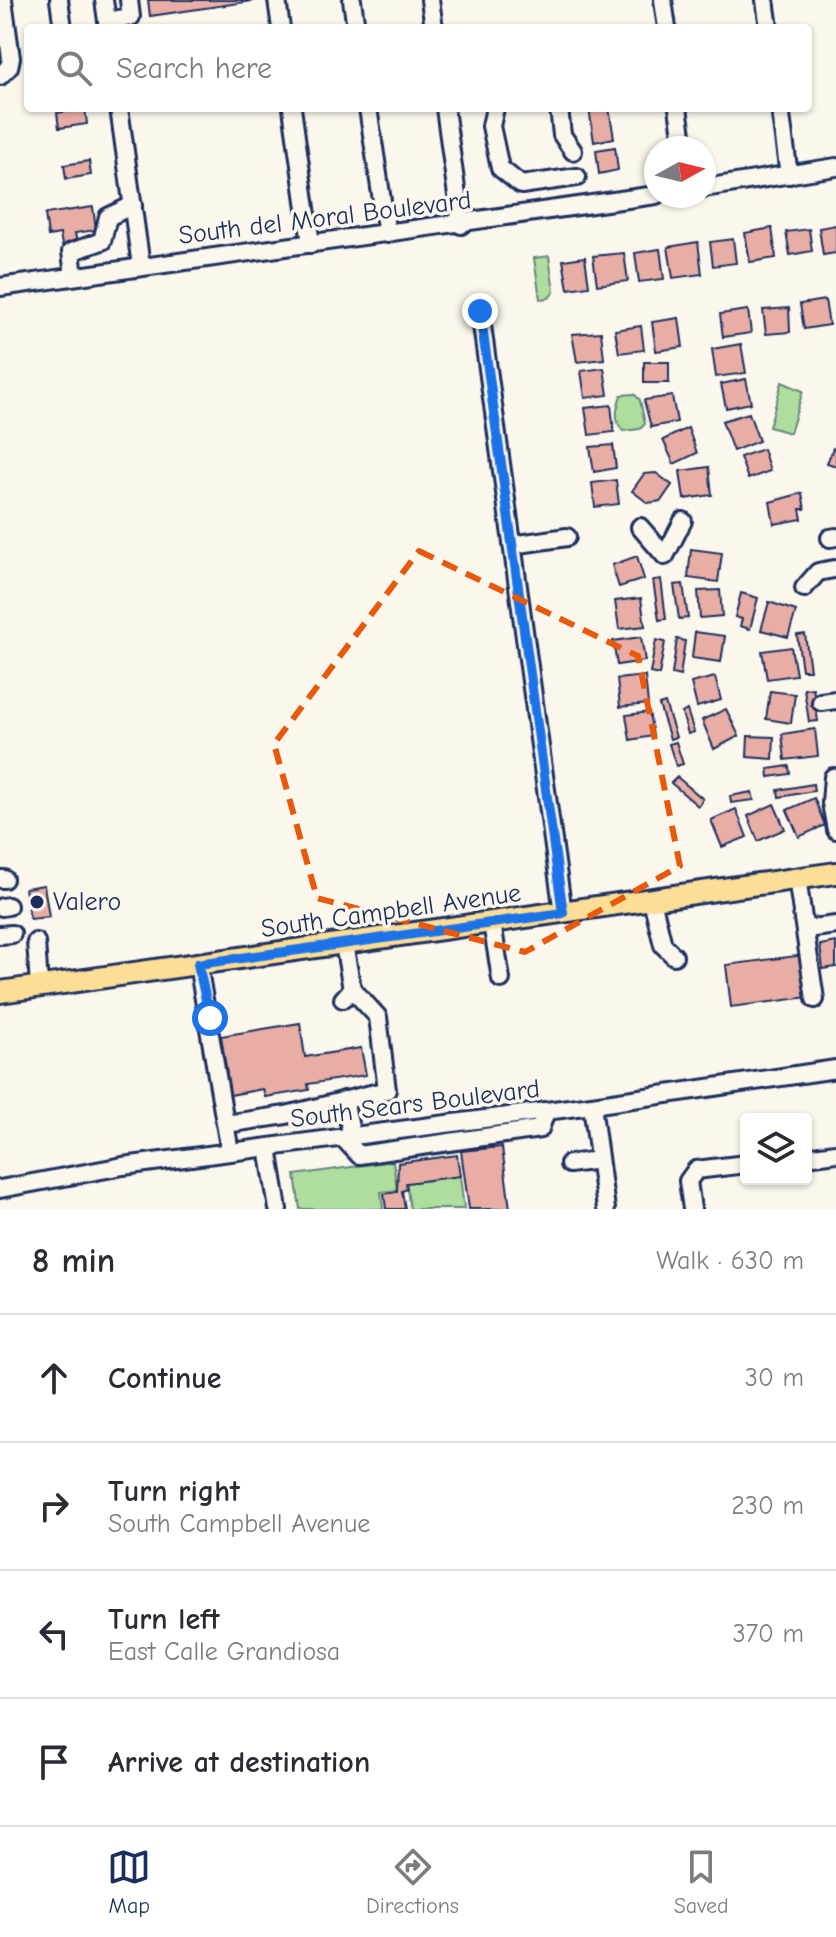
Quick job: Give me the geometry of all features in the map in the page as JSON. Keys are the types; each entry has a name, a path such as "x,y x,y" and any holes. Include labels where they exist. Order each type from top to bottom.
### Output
{"main road":[{"name":"South Campbell Avenue","path":"0,992 836,873"}],"street":[{"path":"3,0 5,72 24,65"},
{"path":"59,0 62,24"},
{"path":"104,0 108,24 131,17 129,0"},
{"path":"277,0 280,24"},
{"path":"352,0 355,24"},
{"path":"430,0 433,24"},
{"path":"663,0 666,24"},
{"path":"765,0 768,24"},
{"path":"120,112 141,266"},
{"path":"293,112 311,244"},
{"path":"369,112 387,234"},
{"path":"446,112 461,225"},
{"path":"494,112 491,126 500,168 521,185 577,177"},
{"path":"559,112 562,135 573,151"},
{"path":"679,112 682,136"},
{"path":"781,112 789,175"},
{"path":"716,186 836,167"},
{"name":"South del Moral Boulevard","path":"0,287 461,225 644,197"},
{"path":"74,276 71,252 102,241 108,217 133,205"},
{"path":"480,311 563,913"},
{"path":"640,527 665,556 683,521"},
{"path":"512,545 567,537"},
{"path":"804,588 818,572 834,569"},
{"path":"836,782 833,777 831,803 836,830"},
{"path":"797,878 815,999"},
{"path":"652,900 663,945 674,956"},
{"path":"492,923 501,979"},
{"path":"806,929 836,925"},
{"path":"36,942 39,985"},
{"path":"226,1124 286,1115 387,1090 378,1017 347,994 344,944"},
{"path":"198,964 230,1152"},
{"name":"South Sears Boulevard","path":"0,1189 123,1166 592,1105 836,1069"},
{"path":"344,1100 348,1137"},
{"path":"592,1105 606,1209"},
{"path":"268,1148 278,1209"},
{"path":"812,1156 836,1153"},
{"path":"569,1164 599,1160"},
{"path":"692,1209 688,1181 696,1170 740,1165"}],"highlighted area":[{"path":"419,551 638,656 680,866 525,952 317,898 274,744"}],"green space":[{"path":"549,256 554,292 549,298 540,299 534,258"},
{"path":"782,382 803,391 790,433 769,427"},
{"path":"634,394 640,400 645,424 640,429 623,431 617,418 621,395"},
{"path":"393,1161 397,1190 381,1192 383,1209 300,1209 295,1175"},
{"path":"460,1176 464,1209 410,1209 406,1183"}],"building":[{"path":"148,0 253,0 253,1 150,16"},
{"path":"86,112 87,124 59,128 57,113"},
{"path":"590,112 610,112 614,138 594,142"},
{"path":"615,147 618,170 599,174 596,150"},
{"path":"89,161 91,175 66,179 64,165"},
{"path":"93,207 96,230 75,233 77,243 62,245 60,234 48,236 45,214"},
{"path":"836,225 836,253 823,255 819,228"},
{"path":"772,228 776,258 750,262 745,233"},
{"path":"809,229 812,251 790,255 786,232"},
{"path":"733,239 736,263 713,266 710,242"},
{"path":"698,242 702,274 673,278 668,247"},
{"path":"660,249 664,279 639,282 635,253"},
{"path":"624,253 628,281 597,285 593,256"},
{"path":"585,257 589,286 568,289 563,260"},
{"path":"825,300 829,325 804,329 800,304"},
{"path":"789,308 790,332 766,334 763,310"},
{"path":"748,310 751,333 723,337 720,314"},
{"path":"679,318 683,347 656,351 652,322"},
{"path":"641,326 644,350 619,353 615,330"},
{"path":"601,332 604,359 577,362 572,334"},
{"path":"741,344 746,373 716,377 712,349"},
{"path":"644,362 669,362 669,383 644,383"},
{"path":"604,368 608,395 585,398 581,371"},
{"path":"746,379 751,403 726,408 721,384"},
{"path":"672,396 677,422 651,427 644,400"},
{"path":"611,405 614,432 589,435 585,408"},
{"path":"749,413 759,441 733,451 722,421"},
{"path":"688,428 697,453 674,464 663,440"},
{"path":"613,445 616,468 594,472 590,447"},
{"path":"833,448 836,449 836,466 827,463"},
{"path":"763,449 770,471 748,479 740,457"},
{"path":"709,467 712,495 684,499 680,471"},
{"path":"656,473 672,485 661,501 648,503 632,491 644,474"},
{"path":"616,480 619,504 595,507 592,483"},
{"path":"802,493 805,509 800,509 802,519 774,524 770,502"},
{"path":"691,549 722,553 718,582 688,578"},
{"path":"637,556 644,579 619,587 612,565"},
{"path":"661,579 666,619 659,620 653,580"},
{"path":"683,584 688,618 679,619 674,585"},
{"path":"720,590 722,616 700,618 698,591"},
{"path":"741,593 758,598 750,629 740,626 742,619 735,617"},
{"path":"641,598 645,626 619,629 615,601"},
{"path":"769,602 796,611 788,637 761,630"},
{"path":"695,632 725,636 721,662 692,658"},
{"path":"805,634 810,670 802,670 797,635"},
{"path":"641,637 645,661 617,665 613,641"},
{"path":"677,639 685,641 680,676 672,674"},
{"path":"656,640 665,642 659,675 650,673"},
{"path":"791,647 796,675 767,679 762,651"},
{"path":"645,676 648,704 620,707 617,679"},
{"path":"715,677 721,700 697,707 691,683"},
{"path":"813,688 818,721 809,722 804,689"},
{"path":"770,691 795,694 791,723 766,719"},
{"path":"665,703 676,737 670,739 659,705"},
{"path":"726,709 739,736 714,749 702,720"},
{"path":"687,710 694,732 688,734 682,713"},
{"path":"649,712 653,736 630,740 626,715"},
{"path":"815,729 818,756 785,760 782,734"},
{"path":"748,736 774,737 773,759 747,757"},
{"path":"676,742 683,764 676,766 669,744"},
{"path":"789,766 790,774 769,777 768,769"},
{"path":"677,777 703,799 698,806 671,783"},
{"path":"813,784 814,791 779,797 778,790"},
{"path":"752,792 754,800 731,803 730,796"},
{"path":"814,798 825,825 799,837 787,810"},
{"path":"774,804 785,829 758,841 748,816"},
{"path":"736,809 747,837 722,847 711,820"},
{"name":"Valero","path":"44,885 49,917 30,919 25,888"},
{"path":"836,942 836,967 823,969 820,945"},
{"path":"804,955 809,997 731,1007 726,965"},
{"path":"300,1023 305,1057 361,1048 366,1075 308,1084 309,1090 265,1097 263,1089 230,1095 221,1036"},
{"path":"502,1147 510,1209 469,1209 461,1151"},
{"path":"457,1155 460,1176 406,1183 407,1189 402,1191 405,1209 386,1209 384,1194 397,1192 398,1163"}],"place":[{"name":"Valero","path":"37,902"}],"route":[{"path":"210,1018 198,964 563,913 480,311"}]}
